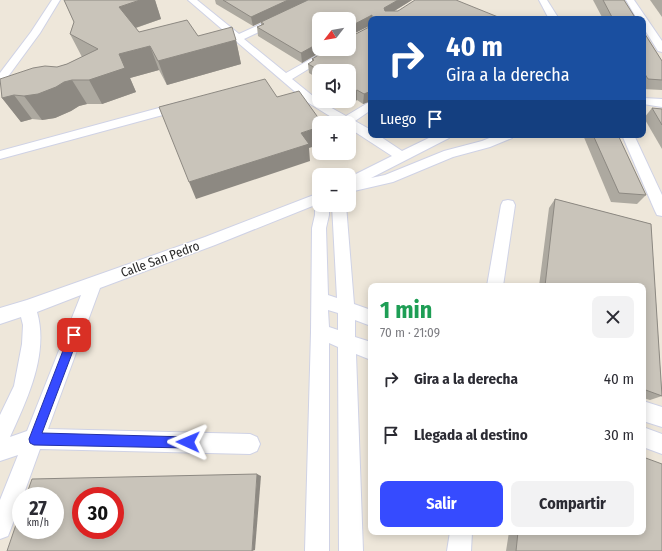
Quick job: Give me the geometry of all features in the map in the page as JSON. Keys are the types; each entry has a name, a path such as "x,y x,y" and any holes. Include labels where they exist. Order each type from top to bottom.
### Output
{"street":[{"path":"0,80 35,33 56,0"},
{"path":"543,0 552,16"},
{"path":"630,0 641,16"},
{"path":"200,3 238,38 312,100 339,116"},
{"path":"238,38 284,17"},
{"path":"646,24 662,49"},
{"path":"286,78 324,56"},
{"path":"646,101 662,103"},
{"path":"0,155 195,102"},
{"path":"354,116 368,107"},
{"path":"356,127 368,135"},
{"path":"373,138 402,157"},
{"path":"356,180 439,138"},
{"path":"356,184 366,184 388,179 443,156 486,144 501,138"},
{"path":"629,138 662,211"},
{"name":"Calle San Pedro","path":"0,316 27,308 210,241 312,201"},
{"path":"495,283 508,205"},
{"path":"317,551 320,332 319,228 321,212"},
{"path":"339,212 346,308 351,551"},
{"path":"0,528 94,283"},
{"path":"320,299 368,317"},
{"path":"0,437 23,387 32,332 32,325 27,308"},
{"path":"320,332 368,350"},
{"path":"646,412 662,417"},
{"path":"646,438 662,444"},
{"path":"0,452 34,439 250,444"},
{"path":"459,551 461,535"}],"building":[{"path":"64,0 140,0 119,7 139,32 187,20 198,36 232,27 236,40 158,61 150,46 119,54 125,68 89,80 72,80 64,82 38,94 24,96 14,95 2,98 0,79 33,68 45,66 57,67 67,64 98,49 70,34 74,22"},
{"path":"223,0 288,0 251,17"},
{"path":"308,0 398,0 384,8 385,11 398,11 415,0 456,0 496,16 372,15 356,23 356,12 312,12 312,47 301,53 257,27 264,24 261,22"},
{"path":"603,0 624,0 634,16 611,16"},
{"path":"368,28 368,92 364,94 356,91 356,64 312,64 312,66 308,64 314,60 312,59 317,56 356,56 356,34"},
{"path":"646,36 662,61 662,80 648,79 646,76"},
{"path":"265,79 277,97 299,91 317,116 312,116 312,129 301,133 309,144 189,182 159,107"},
{"path":"652,108 662,109 662,125"},
{"path":"594,138 619,138 646,195 619,193"},
{"path":"555,199 651,224 662,396 646,390 646,283 545,283"},
{"path":"646,458 662,464 662,551 516,551 518,535 646,535"},
{"path":"257,474 252,551 7,551 12,536 12,539 64,539 64,487 29,487 32,479"}],"route":[{"path":"74,335 34,439 188,442"}]}
